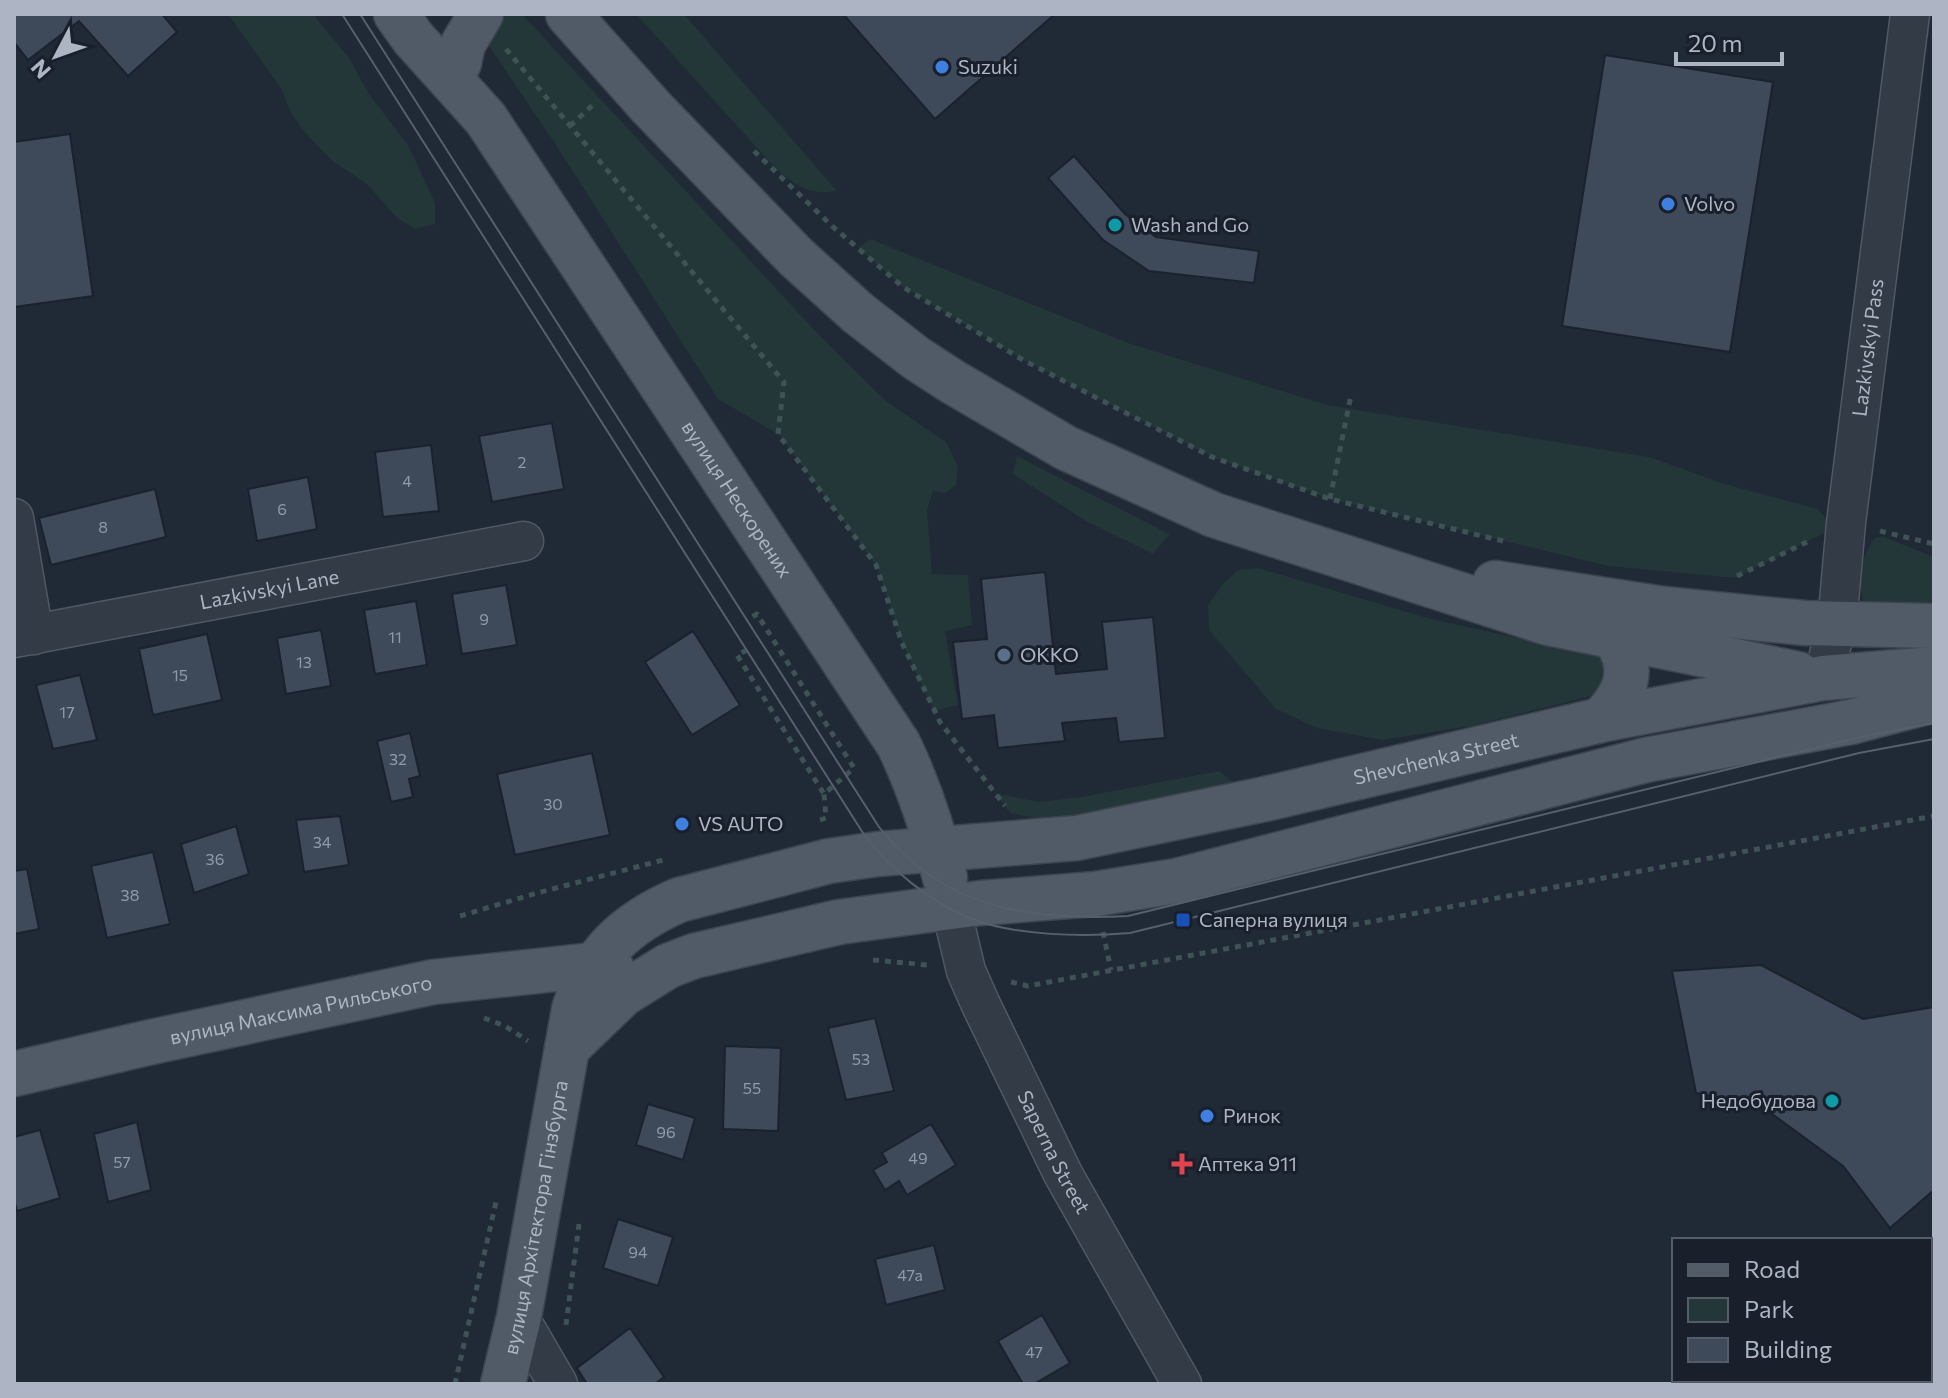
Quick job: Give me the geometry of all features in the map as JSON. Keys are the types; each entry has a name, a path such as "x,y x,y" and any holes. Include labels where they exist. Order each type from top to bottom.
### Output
{"main road":[{"name":"вулиця Нескорених","path":"396,14 413,38 480,112 899,745 910,766 939,851 951,908"},
{"name":"вулиця Нескорених","path":"433,14 478,44 480,112"},
{"path":"568,14 651,107 796,257 858,313 916,358 1066,448 1214,515 1548,623 1823,678 1910,687 1934,686"},
{"path":"1352,561 1664,609 1805,623 1934,626"},
{"path":"1601,720 1617,704 1626,685 1627,666 1623,650 1614,637"},
{"name":"Shevchenka Street","path":"939,851 1077,838 1265,799 1601,720 1823,678 1934,669"},
{"path":"1646,760 1797,708 1815,696 1823,678"},
{"path":"549,1046 649,976 694,956 839,922 1095,894 1176,881 1646,760 1851,722 1934,700"},
{"path":"549,1046 574,1009 583,982 593,965 639,920 679,900 829,861 878,854 939,851"},
{"name":"вулиця Максима Рильського","path":"14,1074 433,982 593,965 649,976"},
{"name":"вулиця Архітектора Гінзбурга","path":"503,1384 519,1317 549,1046"}],"street":[{"name":"Lazkivskyi Pass","path":"1823,678 1837,624 1846,523 1910,14"},
{"path":"14,518 24,637"},
{"name":"Lazkivskyi Lane","path":"24,637 524,541"},
{"name":"Saperna Street","path":"951,908 966,971 1063,1174 1182,1384"},
{"path":"519,1317 558,1384"}],"path":[{"path":"478,44 503,46 784,382 778,434 876,565 902,643 940,722 1010,813"},
{"path":"570,126 600,98"},
{"path":"746,143 832,226 903,287 1023,360 1212,457 1330,499 1515,544"},
{"path":"1330,499 1351,395"},
{"path":"1735,578 1846,523 1934,544"},
{"path":"747,620 757,614 854,768 824,794"},
{"path":"747,650 737,655 824,794 826,818 812,822"},
{"path":"858,959 966,971 1028,986 1934,816"},
{"path":"460,916 668,859"},
{"path":"1102,926 1111,970"},
{"path":"476,1015 549,1046"},
{"path":"455,1384 496,1198"},
{"path":"565,1337 581,1211"}],"green space":[{"path":"228,14 313,14 349,58 369,94 408,145 435,203 435,224 415,229 397,218 367,184 331,160 302,129 290,111 282,90"},
{"path":"503,14 522,14 820,336 886,401 947,443 958,467 956,485 946,493 933,491 927,510 932,574 968,575 972,625 945,631 958,705 934,711 902,643 876,565 778,434 718,399 489,46 486,32"},
{"path":"684,14 836,191 818,192 803,188 776,169 637,15"},
{"path":"870,239 1128,343 1327,405 1650,457 1721,483 1818,509 1834,528 1735,578 1608,566 1330,499 1212,457 1023,360 903,287 858,248"},
{"path":"1017,456 1170,534 1153,554 1086,521 1013,474"},
{"path":"1884,537 1934,557 1934,616 1864,603 1861,578 1864,560 1875,538"},
{"path":"1258,568 1431,619 1605,657 1607,692 1471,726 1382,740 1317,728 1276,709 1209,630 1208,605 1223,584 1238,570"},
{"path":"1219,771 1236,784 1107,811 1045,820 1010,813 995,793 1039,802"}],"building":[{"path":"14,14 162,14 177,32 128,76 79,21 28,60 14,42"},
{"name":"Suzuki","path":"843,14 1055,14 935,119"},
{"name":"Volvo","path":"1605,55 1773,82 1730,352 1562,326"},
{"path":"70,134 93,296 14,307 14,142"},
{"name":"Wash and Go","path":"1074,156 1125,214 1156,237 1259,251 1254,283 1149,271 1103,240 1048,178"},
{"path":"552,423 564,489 492,502 479,436"},
{"path":"431,445 439,511 383,517 375,452"},
{"path":"308,477 317,529 257,541 248,489"},
{"path":"155,489 166,537 51,565 39,518"},
{"name":"OKKO","path":"1045,572 1056,674 1107,669 1102,622 1153,617 1165,738 1119,742 1116,718 1062,723 1065,741 998,748 994,715 962,719 953,642 987,639 981,579"},
{"path":"506,585 517,645 462,654 452,594"},
{"path":"416,601 427,665 375,674 364,610"},
{"path":"321,630 331,686 286,694 277,638"},
{"path":"693,631 740,705 692,735 645,662"},
{"path":"207,634 222,700 153,715 139,649"},
{"path":"80,675 97,740 53,749 36,685"},
{"path":"410,733 420,776 409,779 413,797 391,802 377,741"},
{"path":"592,753 610,835 515,855 497,774"},
{"path":"340,816 349,865 304,872 296,820"},
{"path":"236,826 249,874 194,893 181,844"},
{"path":"153,852 170,924 107,938 91,866"},
{"path":"27,869 39,929 14,934 14,871"},
{"name":"Недобудова","path":"1761,965 1863,1019 1934,1007 1934,1190 1890,1228 1843,1166 1764,1108 1696,1093 1672,971"},
{"path":"875,1018 894,1091 846,1100 828,1028"},
{"path":"725,1046 781,1048 778,1131 723,1129"},
{"path":"648,1104 695,1118 683,1160 636,1145"},
{"path":"137,1122 151,1190 108,1202 94,1134"},
{"path":"931,1124 956,1165 907,1195 899,1181 885,1190 873,1170 887,1162 882,1153"},
{"path":"40,1130 60,1198 17,1211 14,1200 14,1137"},
{"path":"618,1219 673,1237 658,1286 603,1268"},
{"path":"934,1245 945,1290 886,1305 875,1259"},
{"path":"1042,1315 1070,1363 1034,1384 1023,1384 998,1341"},
{"path":"630,1328 664,1377 655,1384 587,1384 577,1368"}],"tram line":[{"path":"342,14 863,833 885,859 912,883 956,912 990,925 1030,932 1071,935 1130,933 1859,753 1934,739"},
{"path":"360,14 879,827 904,855 960,893 1023,912 1056,916 1128,916 1856,738 1934,723"}],"place":[{"name":"Suzuki","path":"942,67"},
{"name":"Volvo","path":"1668,204"},
{"name":"Wash and Go","path":"1115,225"},
{"name":"OKKO","path":"1004,655"},
{"name":"VS AUTO","path":"682,824"},
{"name":"Саперна вулиця","path":"1183,920"},
{"name":"Недобудова","path":"1832,1101"},
{"name":"Ринок","path":"1207,1116"},
{"name":"Аптека 911","path":"1182,1164"}]}
